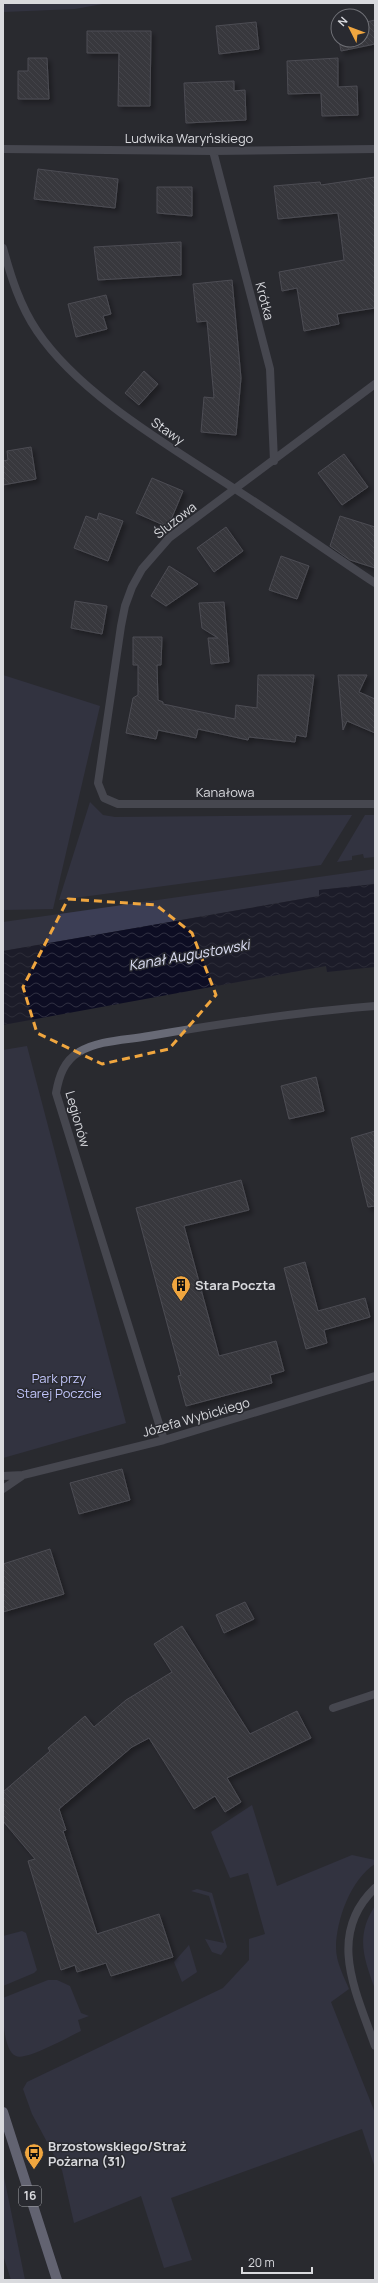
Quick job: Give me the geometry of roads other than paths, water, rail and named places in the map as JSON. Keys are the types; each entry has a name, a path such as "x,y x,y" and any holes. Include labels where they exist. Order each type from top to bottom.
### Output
{"main road":[{"name":"16","path":"3,2113 57,2280"}],"street":[{"name":"Ludwika Waryńskiego","path":"3,149 212,151 375,149"},
{"name":"Krótka","path":"212,151 270,369 274,461"},
{"name":"Stawy","path":"3,248 16,291 24,310 37,332 56,356 102,398 174,450 236,489 375,584"},
{"name":"Śluzowa","path":"100,772 120,626 132,587 142,569 169,538 375,384"},
{"name":"Kanałowa","path":"100,772 98,783 99,792 110,802 118,804 375,804"},
{"name":"Legionów","path":"164,1440 56,1093 67,1060 92,1046 107,1043 190,1029 324,1010 375,1006"},
{"name":"Józefa Wybickiego","path":"3,1476 23,1475 164,1440 375,1376"},
{"name":"Józefa Wybickiego","path":"3,1489 23,1475"},
{"path":"333,1708 375,1694"},
{"path":"375,1888 362,1900 350,1927 347,1956 375,2046"}],"water":[{"name":"Kanał Augustowski","path":"375,884 375,967 327,972 326,966 3,1025 3,951 319,896 319,890"}],"place":[{"name":"Stara Poczta","path":"181,1302"},
{"name":"Brzostowskiego/Straż Pożarna (31)","path":"34,2170"}],"park label":[{"name":"Park przy Starej Poczcie","path":"59,1386"}]}
